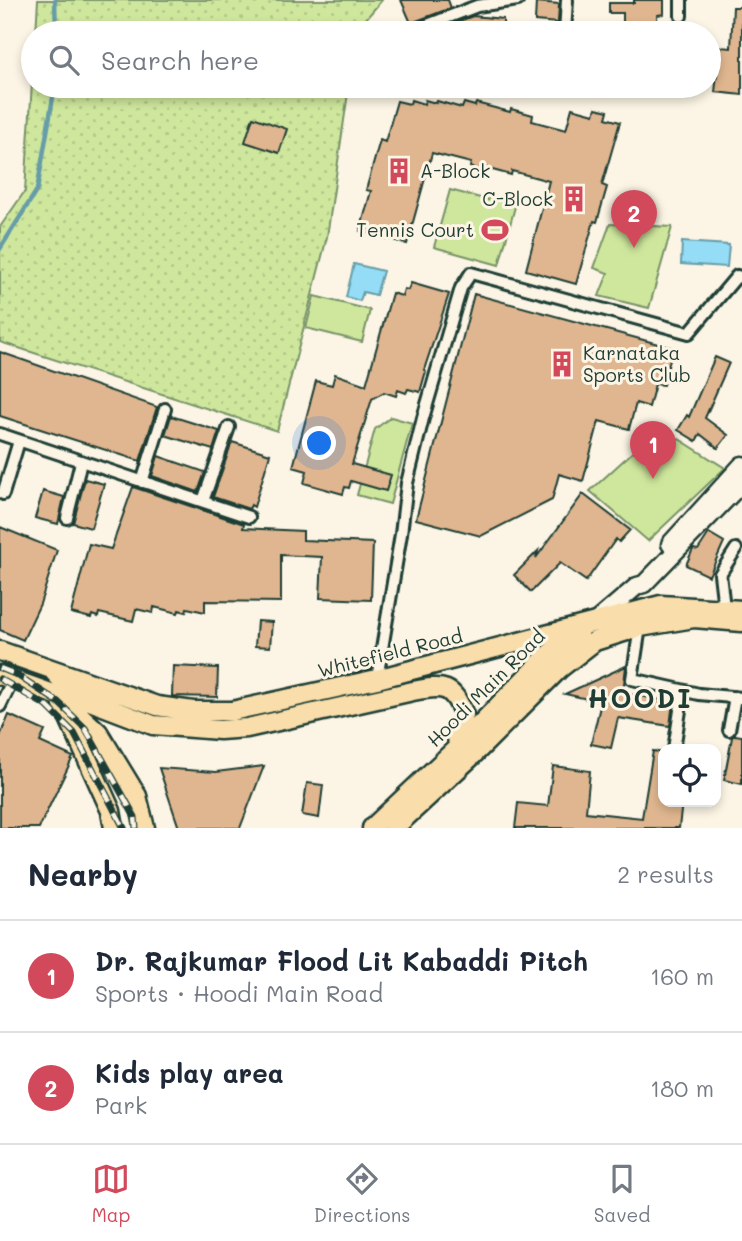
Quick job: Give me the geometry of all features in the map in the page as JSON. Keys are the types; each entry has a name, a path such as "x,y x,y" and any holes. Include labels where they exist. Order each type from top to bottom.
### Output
{"main road":[{"path":"640,585 638,580 742,466"},
{"name":"Hoodi Main Road","path":"372,828 458,747 549,654 566,639 595,622 640,585 742,483"},
{"name":"Whitefield Road","path":"0,651 157,706 193,711 244,709 377,678 661,605 742,610"},
{"path":"640,627 694,618 742,622"},
{"name":"Hoodi Main Road","path":"394,828 472,756 559,669 595,641 640,627"},
{"name":"Whitefield Road","path":"51,668 77,696 153,725 180,729 220,730 272,724 433,687 446,688 456,695 464,715 457,736 458,747"},
{"path":"6,677 59,696 99,732 137,796 145,828"},
{"path":"59,696 111,811 114,828"}],"street":[{"path":"438,21 477,6 518,0"},
{"path":"566,21 567,0"},
{"path":"681,0 681,16"},
{"path":"377,678 410,470 461,288 471,273 689,333 737,276 742,278"},
{"path":"142,482 165,409"},
{"path":"204,501 229,427"},
{"path":"0,434 249,517"},
{"path":"3,494 19,441"},
{"path":"66,518 82,462"},
{"path":"724,608 720,574 736,549"},
{"path":"640,627 632,679 699,694 738,698 729,730"},
{"path":"0,706 6,677"},
{"path":"675,744 683,691"}],"green space":[{"path":"38,0 382,0 364,21 37,21"},
{"path":"31,98 347,98 327,237 277,431 0,342 0,227 25,191"},
{"path":"450,190 488,200 490,196 516,203 499,265 434,247"},
{"path":"610,224 672,227 649,308 599,296 608,273 594,268"},
{"path":"314,296 370,310 362,342 306,328"},
{"path":"391,417 412,423 390,504 357,495 375,429"},
{"path":"660,427 725,468 648,541 590,491"}],"water":[{"path":"682,242 729,245 727,267 681,264"},
{"path":"354,264 383,271 376,295 363,292 360,301 346,297"}],"building":[{"path":"401,0 448,0 451,8 410,21"},
{"path":"634,0 664,0 664,14 657,15 657,21 623,21 623,13 609,13 609,3 634,3"},
{"path":"536,2 559,4 558,21 535,21"},
{"path":"733,7 742,7 742,95 721,93 721,47 731,48"},
{"path":"473,16 503,19 503,21 460,21"},
{"path":"411,100 424,104 425,100 437,101 462,108 464,103 475,106 476,103 510,112 511,109 533,115 532,121 566,130 572,108 594,114 596,108 608,111 606,118 620,122 602,185 607,187 576,284 526,270 549,181 512,171 511,175 485,168 484,171 470,167 471,163 432,153 407,244 360,231 371,191 366,190 380,140 385,142 397,101 410,104"},
{"path":"253,117 287,129 279,153 245,142"},
{"path":"411,283 449,294 424,370 426,371 420,392 408,389 406,393 398,390 396,396 384,392 372,399 352,464 391,475 386,491 351,481 343,494 304,483 307,471 293,467 316,381 332,385 335,374 366,385 392,293 402,296 404,289 408,290"},
{"path":"474,294 673,348 663,385 655,384 649,407 636,403 629,429 599,421 583,481 559,474 552,500 481,536 416,519"},
{"path":"0,352 157,407 140,461 0,416"},
{"path":"715,357 729,363 705,418 728,435 718,448 700,434 696,441 678,430 687,415 689,417"},
{"path":"171,416 219,431 213,450 165,435"},
{"path":"232,442 270,454 254,507 251,505 249,509 213,497"},
{"path":"158,456 205,472 198,492 152,476"},
{"path":"85,479 104,484 91,528 73,523"},
{"path":"133,487 244,524 243,528 303,531 303,540 373,543 371,600 320,598 322,557 281,555 281,602 205,601 205,612 187,608 186,612 179,610 178,613 154,607 153,613 136,609 133,621 99,613 98,617 92,615 91,618 71,613 89,544 111,549"},
{"path":"43,491 64,497 58,524 35,518"},
{"path":"583,494 630,530 619,542 616,539 586,581 560,563 531,592 514,575 538,551 536,558"},
{"path":"0,527 57,550 40,604 23,640 0,630"},
{"path":"709,533 724,542 709,576 686,565 693,549 698,550"},
{"path":"257,621 272,622 270,647 255,646"},
{"path":"173,666 218,668 217,697 172,696"},
{"path":"626,666 623,693 673,702 670,726 618,718 611,748 591,744 601,702 565,694"},
{"path":"9,715 45,731 40,742 73,757 39,828 0,828 0,736"},
{"path":"742,736 742,784 724,780 732,737"},
{"path":"653,751 658,752 658,807 681,807 679,828 515,828 518,803 548,806 553,766 590,771 586,812 642,818"},
{"path":"264,766 240,828 179,828 159,768 216,772"},
{"path":"307,783 323,785 319,818 302,815"}],"waterway":[{"path":"55,0 56,21"},
{"path":"0,249 37,190 53,98"}],"railway":[{"path":"0,668 17,675 58,702 85,728 135,817 136,828"},
{"path":"0,679 47,706 74,733 124,828"}],"place":[{"name":"A-Block","path":"399,171"},
{"name":"C-Block","path":"574,199"},
{"name":"Tennis Court","path":"495,230"},
{"name":"Kids play area","path":"634,248"},
{"name":"Karnataka Sports Club","path":"562,364"},
{"name":"Dr. Rajkumar Flood Lit Kabaddi Pitch","path":"653,479"}],"district":[{"name":"HOODI","path":"640,699"}]}
